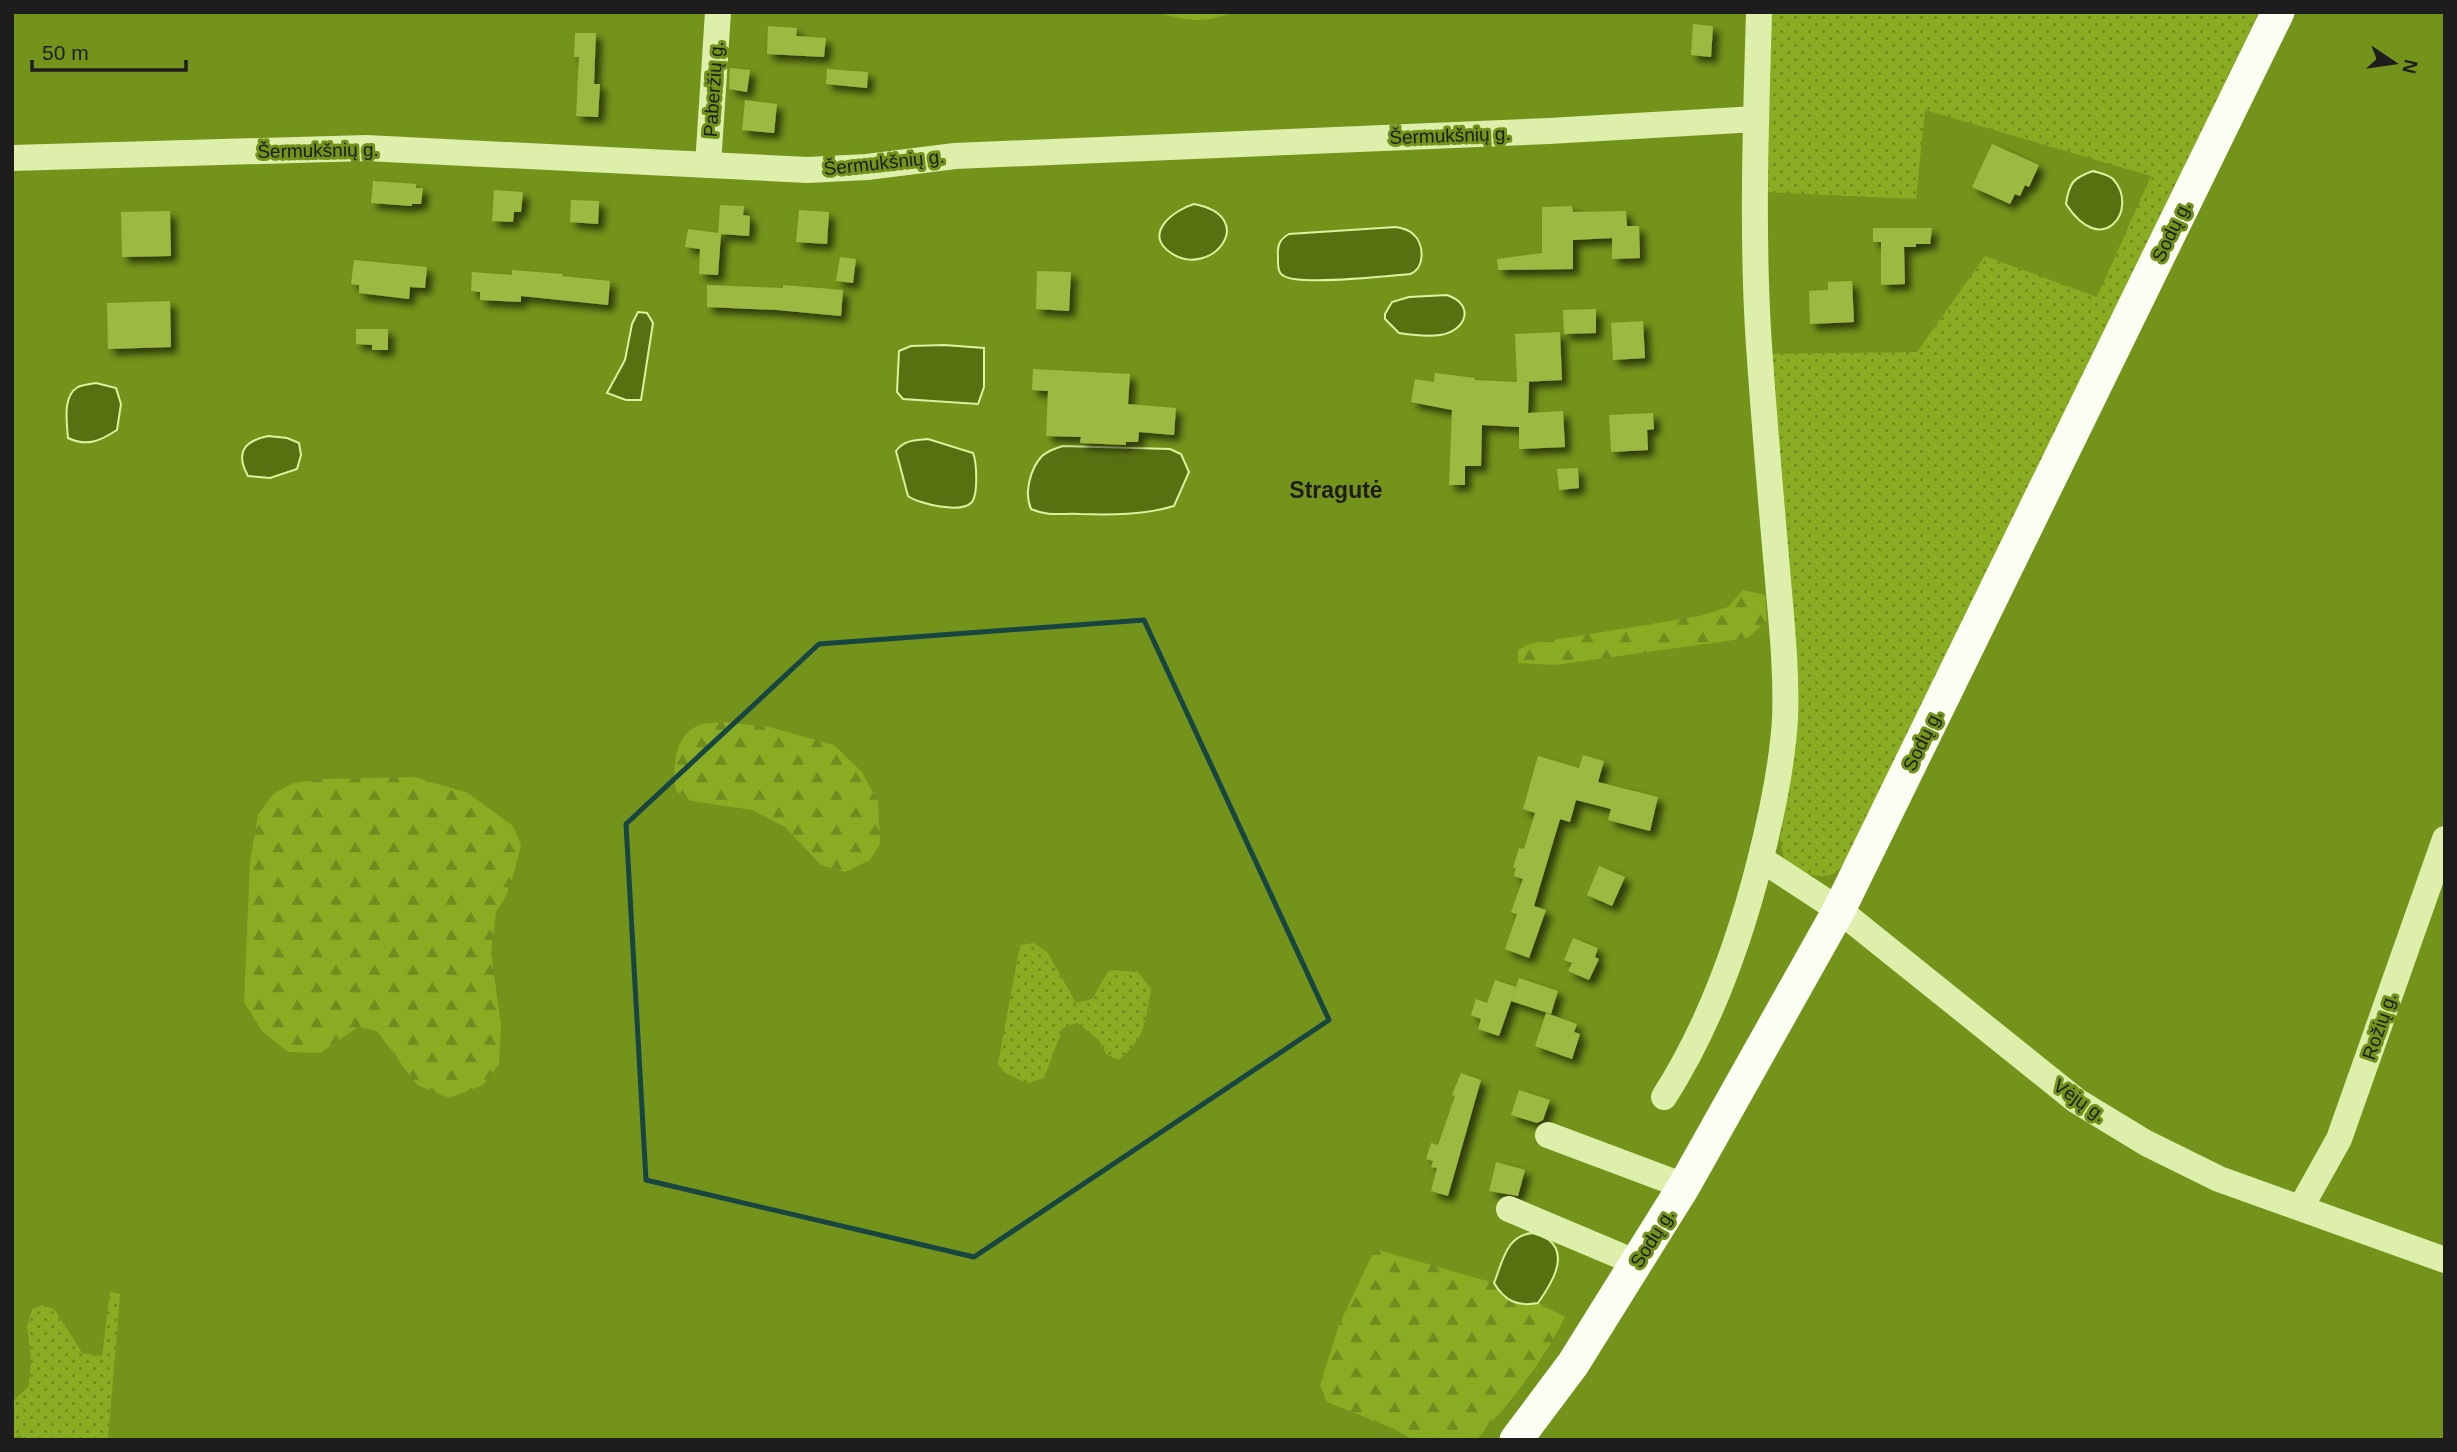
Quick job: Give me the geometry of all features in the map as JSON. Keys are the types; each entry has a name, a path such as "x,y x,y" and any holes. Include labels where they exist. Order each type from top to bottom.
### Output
{"main road":[{"name":"Sodų g.","path":"1516,1440 1573,1364 1684,1186 1839,910 2278,12"}],"street":[{"name":"Paberžių g.","path":"708,165 718,12"},
{"path":"1664,1097 1721,987 1751,897 1779,778 1785,681 1758,330 1754,185 1759,12"},
{"name":"Šermukšnių g.","path":"12,158 366,148 807,170 968,155 1549,131 1756,119"},
{"name":"Rožių g.","path":"2301,1207 2339,1139 2445,839"},
{"name":"Vėjų g.","path":"1761,859 1839,910 2077,1101 2146,1143 2219,1179 2445,1260"},
{"path":"1548,1135 1684,1186"},
{"path":"1509,1209 1637,1263"}],"highlighted area":[{"path":"1144,620 1329,1020 974,1257 646,1180 626,824 819,644"}],"green space":[{"path":"1156,12 1232,12 1212,19 1194,20"},
{"path":"1770,12 2259,12 1850,855 1837,872 1822,876 1809,874 1785,863 1780,840 1786,800 1766,354 1917,352 1985,256 2097,297 2151,176 1925,110 1916,199 1762,192"},
{"path":"1743,590 1765,595 1767,620 1748,638 1555,665 1518,663 1518,650 1529,644 1700,616 1728,607"},
{"path":"725,722 769,727 834,745 862,772 878,802 880,844 870,860 845,872 821,865 785,827 752,810 691,801 676,791 676,754 683,738 700,725"},
{"path":"415,777 468,793 513,826 521,845 512,880 496,912 491,953 501,1024 499,1064 483,1085 449,1098 417,1085 377,1031 358,1027 320,1053 288,1052 262,1031 244,1002 250,862 258,815 273,794 294,783 323,779"},
{"path":"1034,943 1048,953 1076,1003 1092,999 1109,970 1138,972 1151,989 1143,1028 1135,1044 1119,1060 1107,1055 1098,1039 1077,1023 1063,1028 1044,1078 1027,1083 1005,1073 998,1064 1020,945"},
{"path":"1375,1249 1494,1283 1502,1296 1526,1305 1538,1303 1565,1317 1525,1382 1476,1440 1414,1440 1392,1428 1327,1402 1320,1385 1339,1325"},
{"path":"110,1292 120,1294 108,1440 23,1440 20,1435 12,1439 12,1402 29,1386 31,1358 27,1327 32,1309 43,1305 55,1310 82,1353 102,1356"}],"shaded area":[{"path":"2093,171 2111,177 2120,191 2120,215 2114,224 2104,229 2093,228 2080,220 2066,204 2073,182"},
{"path":"1194,204 1214,211 1224,221 1227,232 1223,244 1214,253 1201,259 1186,259 1171,253 1163,246 1160,231 1170,217"},
{"path":"1396,227 1411,233 1420,244 1421,262 1410,274 1344,280 1307,280 1284,276 1279,270 1279,246 1281,240 1289,234"},
{"path":"1447,295 1456,299 1464,311 1461,323 1449,333 1430,336 1399,333 1385,319 1392,302 1409,297"},
{"path":"638,312 647,313 653,323 641,400 626,400 607,393 625,360 632,324"},
{"path":"911,346 984,348 984,387 978,404 903,399 897,392 899,351"},
{"path":"96,383 116,388 121,404 117,430 93,442 68,438 67,410 73,391 78,387"},
{"path":"268,436 287,438 299,443 301,455 297,469 270,478 248,476 242,461 244,449 253,441"},
{"path":"928,439 973,453 975,492 972,502 967,506 940,506 908,496 896,451 914,440"},
{"path":"1063,446 1170,449 1181,454 1189,472 1174,506 1163,509 1139,513 1050,514 1031,509 1028,489 1034,468 1044,454"},
{"path":"1533,1233 1547,1239 1555,1247 1558,1263 1552,1281 1538,1303 1518,1303 1507,1298 1494,1283 1511,1244 1524,1235"}],"building":[{"path":"1693,24 1713,26 1711,57 1691,55"},
{"path":"768,26 797,28 796,36 826,38 824,57 767,54"},
{"path":"575,33 596,33 594,84 600,84 598,117 576,116 579,57 574,57"},
{"path":"730,68 750,70 747,92 729,89"},
{"path":"827,69 868,72 867,88 826,84"},
{"path":"745,100 777,104 774,133 742,130"},
{"path":"1992,144 2039,165 2029,187 2025,185 2020,196 2015,194 2010,204 1972,187"},
{"path":"373,181 416,184 416,188 423,188 421,204 412,206 371,203"},
{"path":"494,190 523,192 521,212 514,212 513,222 492,221"},
{"path":"571,200 599,201 598,224 570,222"},
{"path":"720,205 744,206 743,215 750,216 749,236 721,234 718,275 699,274 700,249 685,247 688,229 718,233"},
{"path":"1572,206 1573,212 1626,211 1627,226 1639,226 1640,258 1612,259 1612,238 1573,240 1573,269 1498,270 1497,259 1542,253 1542,207"},
{"path":"799,210 829,212 827,244 796,242"},
{"path":"170,211 171,256 122,257 121,212"},
{"path":"1873,228 1932,228 1930,244 1904,247 1905,284 1881,285 1881,242 1873,242"},
{"path":"840,257 856,259 853,283 836,281"},
{"path":"354,260 427,267 425,288 410,287 409,299 359,293 359,285 351,284"},
{"path":"512,270 610,281 608,305 521,296 521,302 480,300 480,292 471,291 472,272 512,275"},
{"path":"1037,271 1071,272 1069,311 1036,309"},
{"path":"1852,281 1854,322 1810,324 1809,291 1828,290 1828,282"},
{"path":"707,285 783,288 783,285 843,290 841,316 707,307"},
{"path":"170,301 171,347 108,349 107,303"},
{"path":"1596,309 1596,333 1564,334 1563,310"},
{"path":"1643,321 1645,358 1613,360 1611,323"},
{"path":"356,329 388,329 388,350 372,350 372,345 356,344"},
{"path":"1560,332 1562,380 1521,382 1529,382 1528,413 1563,411 1565,447 1519,449 1519,427 1482,425 1481,466 1465,466 1465,485 1449,485 1452,410 1411,402 1415,379 1434,382 1435,373 1475,380 1517,382 1515,334"},
{"path":"1033,369 1130,374 1128,404 1176,408 1174,435 1139,432 1138,442 1126,442 1126,445 1080,443 1081,437 1046,436 1048,391 1032,390"},
{"path":"1653,413 1654,429 1647,430 1648,450 1611,452 1609,415"},
{"path":"1578,468 1579,488 1559,490 1557,469"},
{"path":"1583,755 1604,761 1598,782 1658,797 1650,831 1608,820 1611,809 1576,800 1570,822 1560,819 1534,906 1546,910 1529,958 1505,949 1517,914 1511,912 1523,879 1514,876 1516,868 1513,868 1519,848 1524,849 1535,813 1523,809 1538,756 1579,768"},
{"path":"1599,866 1625,877 1612,906 1587,895"},
{"path":"1573,938 1598,948 1595,957 1599,959 1589,980 1568,971 1572,963 1564,960"},
{"path":"1519,978 1558,991 1551,1014 1511,1001"},
{"path":"1495,980 1516,987 1499,1036 1478,1029 1481,1019 1471,1015 1476,999 1487,1003"},
{"path":"1546,1013 1577,1024 1574,1032 1580,1034 1572,1059 1535,1046"},
{"path":"1461,1073 1481,1080 1448,1196 1431,1191 1437,1168 1431,1167 1433,1161 1426,1159 1431,1143 1438,1145"},
{"path":"1519,1090 1550,1100 1543,1120 1537,1123 1511,1115"},
{"path":"1496,1162 1525,1170 1518,1196 1489,1191"}],"district":[{"name":"Stragutė","path":"1336,490"}]}
